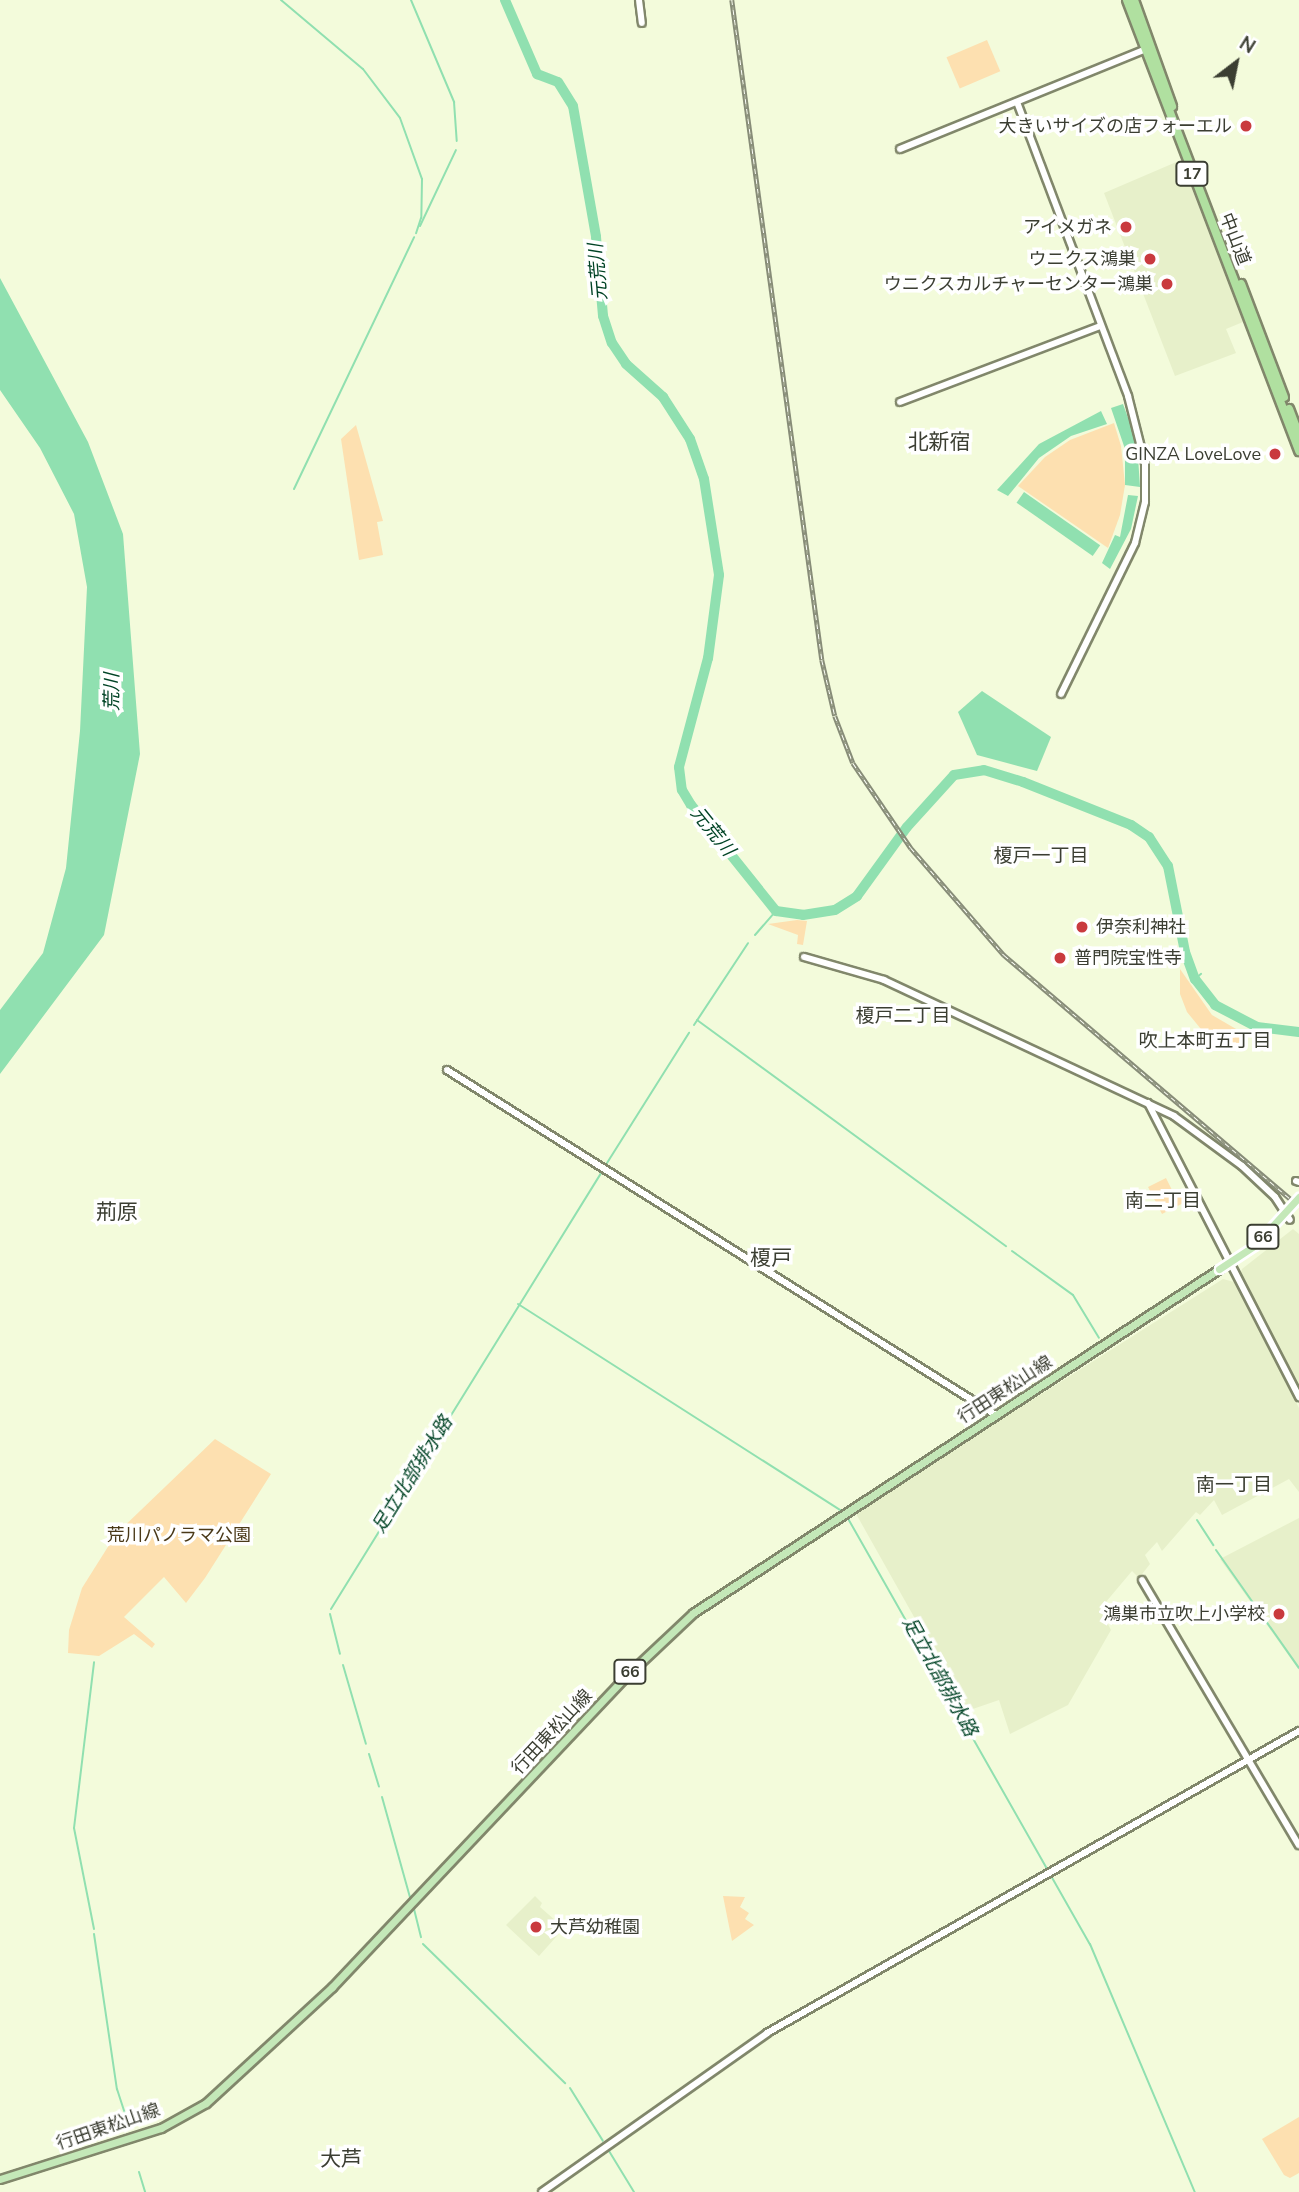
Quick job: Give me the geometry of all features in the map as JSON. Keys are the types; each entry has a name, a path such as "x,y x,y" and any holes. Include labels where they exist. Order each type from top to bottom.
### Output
{"highway":[{"name":"中山道","path":"1127,0 1299,451"},
{"name":"中山道","path":"1134,0 1299,435"}],"main road":[{"name":"行田東松山線","path":"0,2179 161,2128 206,2103 232,2082 332,1987 623,1679 692,1613 1254,1246 1299,1197"}],"street":[{"path":"639,0 642,23"},
{"path":"900,149 1146,49"},
{"path":"1017,102 1139,428 1145,502 1135,543 1061,694"},
{"path":"900,402 1101,326"},
{"path":"804,957 836,963 884,979 1192,1126 1242,1166 1275,1197 1290,1220"},
{"path":"447,1070 996,1415"},
{"path":"1148,1103 1299,1397"},
{"path":"1142,1580 1299,1845"},
{"path":"542,2192 767,2033 1299,1731"}],"shaded area":[{"path":"1181,160 1243,322 1226,329 1236,353 1175,376 1104,193"},
{"path":"1293,1229 1299,1234 1299,1394 1239,1279 1242,1269"},
{"path":"1223,1279 1234,1282 1299,1408 1299,1492 1289,1479 1222,1515 1214,1500 1200,1515 1196,1512 1162,1551 1157,1542 1145,1555 1150,1564 1139,1578 1132,1571 1100,1609 1111,1630 1068,1705 1010,1734 999,1700 967,1711 855,1512"},
{"name":"鴻巣市立吹上小学校","path":"1299,1518 1299,1670 1220,1559"},
{"name":"大芦幼稚園","path":"535,1896 542,1903 540,1907 564,1928 539,1956 506,1925"}],"green space":[{"path":"987,40 1000,71 960,88 946,57"},
{"path":"1114,423 1121,446 1125,485 1120,515 1108,548 1018,486 1045,457 1070,440"},
{"path":"356,425 383,521 377,522 383,555 359,560 341,439"},
{"path":"807,921 803,945 797,944 798,935 768,924"},
{"path":"1180,969 1212,1015 1243,1033 1237,1047 1205,1034 1187,1012 1180,994"},
{"path":"1166,1178 1174,1194 1187,1188 1193,1198 1162,1214 1148,1187"},
{"name":"荒川パノラマ公園","path":"215,1439 271,1474 205,1578 186,1603 164,1577 124,1617 155,1644 152,1648 134,1634 99,1656 68,1653 69,1630 82,1588 116,1534"},
{"path":"723,1896 745,1897 740,1907 749,1913 745,1919 754,1925 732,1941"},
{"path":"1299,2117 1299,2173 1290,2178 1284,2175 1262,2139"}],"water":[{"name":"荒川","path":"0,278 88,442 123,534 140,754 104,935 0,1074 0,1010 43,953 66,868 80,731 87,587 74,514 40,448 0,390"},
{"path":"1123,404 1137,442 1140,487 1125,485 1125,449 1111,408"},
{"path":"1101,411 1107,424 1071,436 1039,458 1008,496 997,490 1039,444"},
{"path":"1024,492 1100,545 1093,556 1017,503"},
{"path":"1128,495 1138,496 1131,529 1110,569 1102,563 1115,535 1120,537"},
{"path":"982,691 1051,737 1037,771 977,755 958,712"}],"waterway":[{"path":"281,0 363,69 400,118 422,179 421,218 416,233"},
{"path":"411,0 454,102 457,141"},
{"name":"元荒川","path":"505,0 537,74 558,82 573,106 596,237 603,316 612,343 626,364 663,397 690,439 704,479 719,575 708,658 679,767 682,790 691,805 776,911 803,915 835,910 857,896 907,827 954,775 984,770 1023,782 1131,825 1149,837 1168,866 1185,952 1195,979 1215,1005 1257,1027 1299,1032"},
{"path":"420,226 456,150"},
{"path":"294,489 414,237"},
{"name":"足立北部排水路","path":"755,935 776,911"},
{"name":"足立北部排水路","path":"694,1025 748,943"},
{"name":"元荒川","path":"1195,979 1201,974"},
{"path":"697,1020 1006,1246"},
{"name":"足立北部排水路","path":"607,1163 689,1033"},
{"name":"足立北部排水路","path":"331,1609 603,1170"},
{"path":"1012,1251 1073,1295 1099,1338"},
{"name":"足立北部排水路","path":"518,1304 842,1511"},
{"name":"足立北部排水路","path":"846,1515 1090,1944 1195,2192"},
{"path":"1197,1520 1213,1545"},
{"path":"1216,1550 1299,1668"},
{"name":"足立北部排水路","path":"330,1614 340,1654"},
{"path":"94,1662 74,1828 94,1929"},
{"name":"足立北部排水路","path":"343,1665 366,1744"},
{"name":"足立北部排水路","path":"369,1754 379,1787"},
{"name":"足立北部排水路","path":"382,1797 410,1897"},
{"name":"足立北部排水路","path":"414,1909 421,1937"},
{"path":"94,1934 117,2089 125,2114"},
{"name":"足立北部排水路","path":"423,1944 565,2083"},
{"name":"足立北部排水路","path":"570,2088 603,2141"},
{"name":"足立北部排水路","path":"609,2151 634,2192"},
{"path":"139,2172 145,2192"}],"railway":[{"path":"732,0 822,660 835,716 853,763 911,848 1004,955 1299,1206"}],"place":[{"name":"大きいサイズの店フォーエル","path":"1246,126"},
{"name":"アイメガネ","path":"1126,227"},
{"name":"ウニクス鴻巣","path":"1150,259"},
{"name":"ウニクスカルチャーセンター鴻巣","path":"1167,284"},
{"name":"GINZA LoveLove","path":"1275,454"},
{"name":"伊奈利神社","path":"1082,927"},
{"name":"普門院宝性寺","path":"1060,958"},
{"name":"鴻巣市立吹上小学校","path":"1279,1614"},
{"name":"大芦幼稚園","path":"536,1927"}],"district":[{"name":"北新宿","path":"939,442"},
{"name":"榎戸一丁目","path":"1041,857"},
{"name":"榎戸二丁目","path":"903,1017"},
{"name":"吹上本町五丁目","path":"1205,1042"},
{"name":"南二丁目","path":"1163,1202"},
{"name":"荊原","path":"117,1212"},
{"name":"榎戸","path":"771,1258"},
{"name":"南一丁目","path":"1234,1486"},
{"name":"大芦","path":"341,2159"}]}
